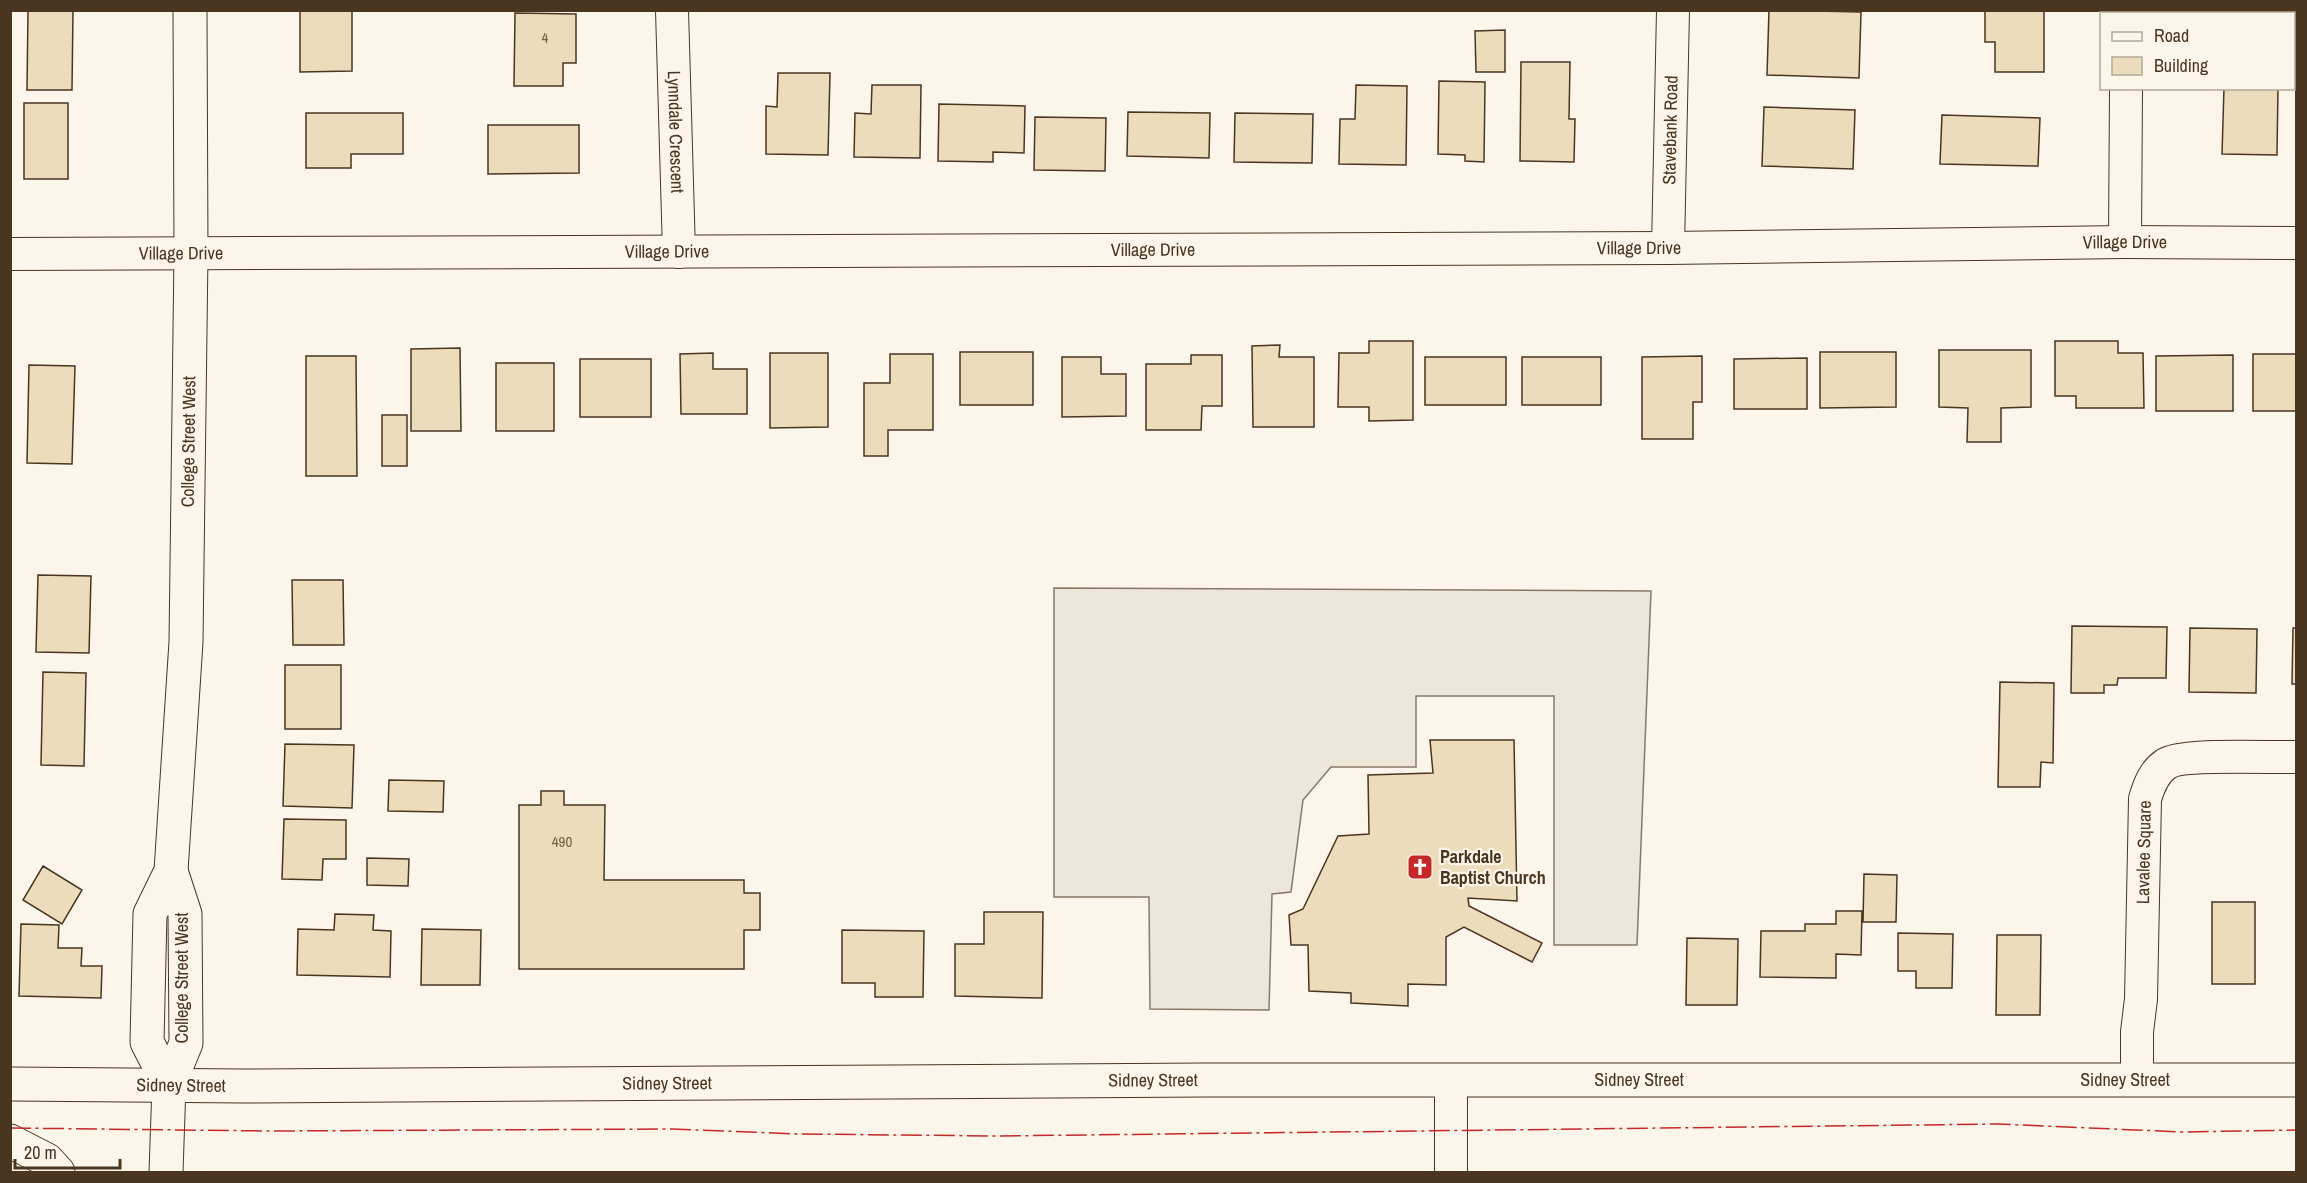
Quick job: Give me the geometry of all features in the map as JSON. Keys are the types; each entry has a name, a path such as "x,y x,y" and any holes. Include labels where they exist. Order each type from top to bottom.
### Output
{"main road":[{"name":"College Street West","path":"166,1173 169,1085 186,1043 185,914 171,871 186,642 191,253 190,10"},
{"name":"Sidney Street","path":"10,1084 2296,1080"},
{"path":"10,1141 47,1160 58,1173"}],"street":[{"name":"Lynndale Crescent","path":"672,10 679,252"},
{"name":"Stavebank Road","path":"1668,248 1673,10"},
{"path":"2125,242 2126,90"},
{"name":"Village Drive","path":"10,254 1668,248 2125,242 2296,243"},
{"name":"Lavalee Square","path":"2137,1080 2145,799 2150,781 2167,762 2195,758 2296,757"},
{"path":"1450,1080 1451,1173"}],"shaded area":[{"path":"1054,588 1651,591 1637,945 1554,945 1554,696 1416,696 1416,767 1331,767 1303,800 1291,892 1272,894 1269,1010 1150,1009 1149,897 1054,897"}],"building":[{"path":"28,10 73,10 72,90 27,90"},
{"path":"300,10 352,10 352,71 300,72"},
{"path":"1769,10 1861,12 1859,78 1767,75"},
{"path":"1985,10 2044,10 2044,72 1995,72 1995,42 1985,42"},
{"path":"515,13 576,14 576,63 563,63 563,86 514,86"},
{"path":"1505,30 1505,72 1476,72 1475,31"},
{"path":"1521,62 1570,62 1569,119 1575,119 1574,162 1520,161"},
{"path":"778,73 830,73 828,155 766,154 766,106 777,107"},
{"path":"1439,81 1485,82 1484,162 1465,161 1465,155 1438,154"},
{"path":"872,85 921,85 920,158 854,157 855,113 871,114"},
{"path":"1356,85 1407,86 1406,165 1339,164 1340,119 1355,119"},
{"path":"2224,90 2278,90 2277,155 2222,154"},
{"path":"24,103 68,103 68,179 24,179"},
{"path":"939,104 1025,106 1024,153 993,152 993,162 938,161"},
{"path":"1764,107 1855,110 1853,169 1762,166"},
{"path":"1128,112 1210,113 1209,158 1127,156"},
{"path":"306,113 403,113 403,154 351,154 351,168 306,168"},
{"path":"1235,113 1313,114 1312,163 1234,162"},
{"path":"1942,115 2040,118 2038,166 1940,164"},
{"path":"1035,117 1106,118 1105,171 1034,170"},
{"path":"488,125 579,125 579,173 488,174"},
{"path":"1369,341 1413,341 1413,420 1369,421 1369,407 1338,407 1339,353 1369,353"},
{"path":"2055,341 2118,341 2118,353 2143,353 2144,408 2076,408 2076,396 2055,396"},
{"path":"1280,345 1279,357 1314,357 1314,427 1253,427 1252,346"},
{"path":"460,348 461,431 411,431 411,349"},
{"path":"1939,350 2031,350 2031,407 2001,408 2001,442 1967,442 1968,408 1939,407"},
{"path":"960,352 1033,352 1033,405 960,405"},
{"path":"1820,352 1896,352 1896,407 1820,408"},
{"path":"713,353 713,369 747,369 747,414 681,414 680,354"},
{"path":"770,353 828,353 828,427 770,428"},
{"path":"890,354 933,354 933,430 888,430 888,456 864,456 864,383 890,383"},
{"path":"2253,354 2296,354 2296,411 2253,411"},
{"path":"1191,355 1222,355 1222,406 1202,406 1201,430 1146,430 1146,364 1191,364"},
{"path":"2233,355 2233,411 2156,411 2156,356"},
{"path":"306,356 356,356 357,476 306,476"},
{"path":"1702,356 1702,402 1693,402 1693,439 1642,439 1642,357"},
{"path":"1062,357 1101,357 1101,374 1126,374 1126,416 1062,417"},
{"path":"1425,357 1506,357 1506,405 1425,405"},
{"path":"1522,357 1601,357 1601,405 1522,405"},
{"path":"1807,358 1807,409 1734,409 1734,359"},
{"path":"580,359 651,359 651,417 580,417"},
{"path":"496,363 554,363 554,431 496,431"},
{"path":"29,365 75,366 72,464 27,463"},
{"path":"382,415 407,415 407,466 382,466"},
{"path":"38,575 91,576 89,653 36,652"},
{"path":"292,580 343,580 344,645 293,645"},
{"path":"2072,626 2167,627 2166,678 2118,678 2117,685 2104,685 2104,693 2071,693"},
{"path":"2190,628 2257,629 2256,693 2189,692"},
{"path":"2293,628 2296,628 2296,684 2292,684"},
{"path":"285,665 341,665 341,729 285,729"},
{"path":"43,672 86,673 84,766 41,765"},
{"path":"2000,682 2054,683 2053,763 2041,762 2040,787 1998,787"},
{"name":"Parkdale Baptist Church","path":"1430,740 1514,740 1517,901 1468,898 1469,906 1542,943 1532,962 1464,927 1446,937 1446,985 1408,984 1408,1006 1351,1003 1351,993 1309,991 1308,945 1291,945 1289,915 1303,909 1338,836 1369,834 1368,775 1433,773"},
{"path":"285,744 354,745 352,808 283,806"},
{"path":"389,780 444,781 443,812 388,811"},
{"path":"541,791 564,791 564,805 605,805 604,880 744,880 744,893 760,893 760,930 744,930 744,969 519,969 519,805 541,805"},
{"path":"284,819 346,820 346,859 323,859 322,880 282,879"},
{"path":"367,858 409,859 408,886 367,885"},
{"path":"43,866 82,890 62,924 23,900"},
{"path":"1864,874 1897,875 1896,922 1863,922"},
{"path":"2212,902 2255,902 2255,984 2212,984"},
{"path":"1836,911 1862,911 1861,955 1836,954 1836,978 1760,977 1761,931 1805,931 1805,924 1836,924"},
{"path":"984,912 1043,912 1042,998 955,996 955,944 984,944"},
{"path":"335,914 374,915 373,930 391,931 390,977 297,975 298,929 334,930"},
{"path":"21,924 59,925 58,948 82,948 81,966 102,966 101,998 19,996"},
{"path":"422,929 481,930 480,985 421,985"},
{"path":"842,930 924,931 923,997 875,997 875,983 842,983"},
{"path":"1898,933 1953,934 1952,988 1916,988 1916,971 1898,971"},
{"path":"1997,935 2041,935 2040,1015 1996,1015"},
{"path":"1687,938 1738,939 1737,1005 1686,1005"}],"power":[{"path":"10,1128 271,1131 672,1129 798,1134 999,1136 1998,1124 2182,1132 2296,1130"}],"place":[{"name":"Parkdale Baptist Church","path":"1420,867"}]}
